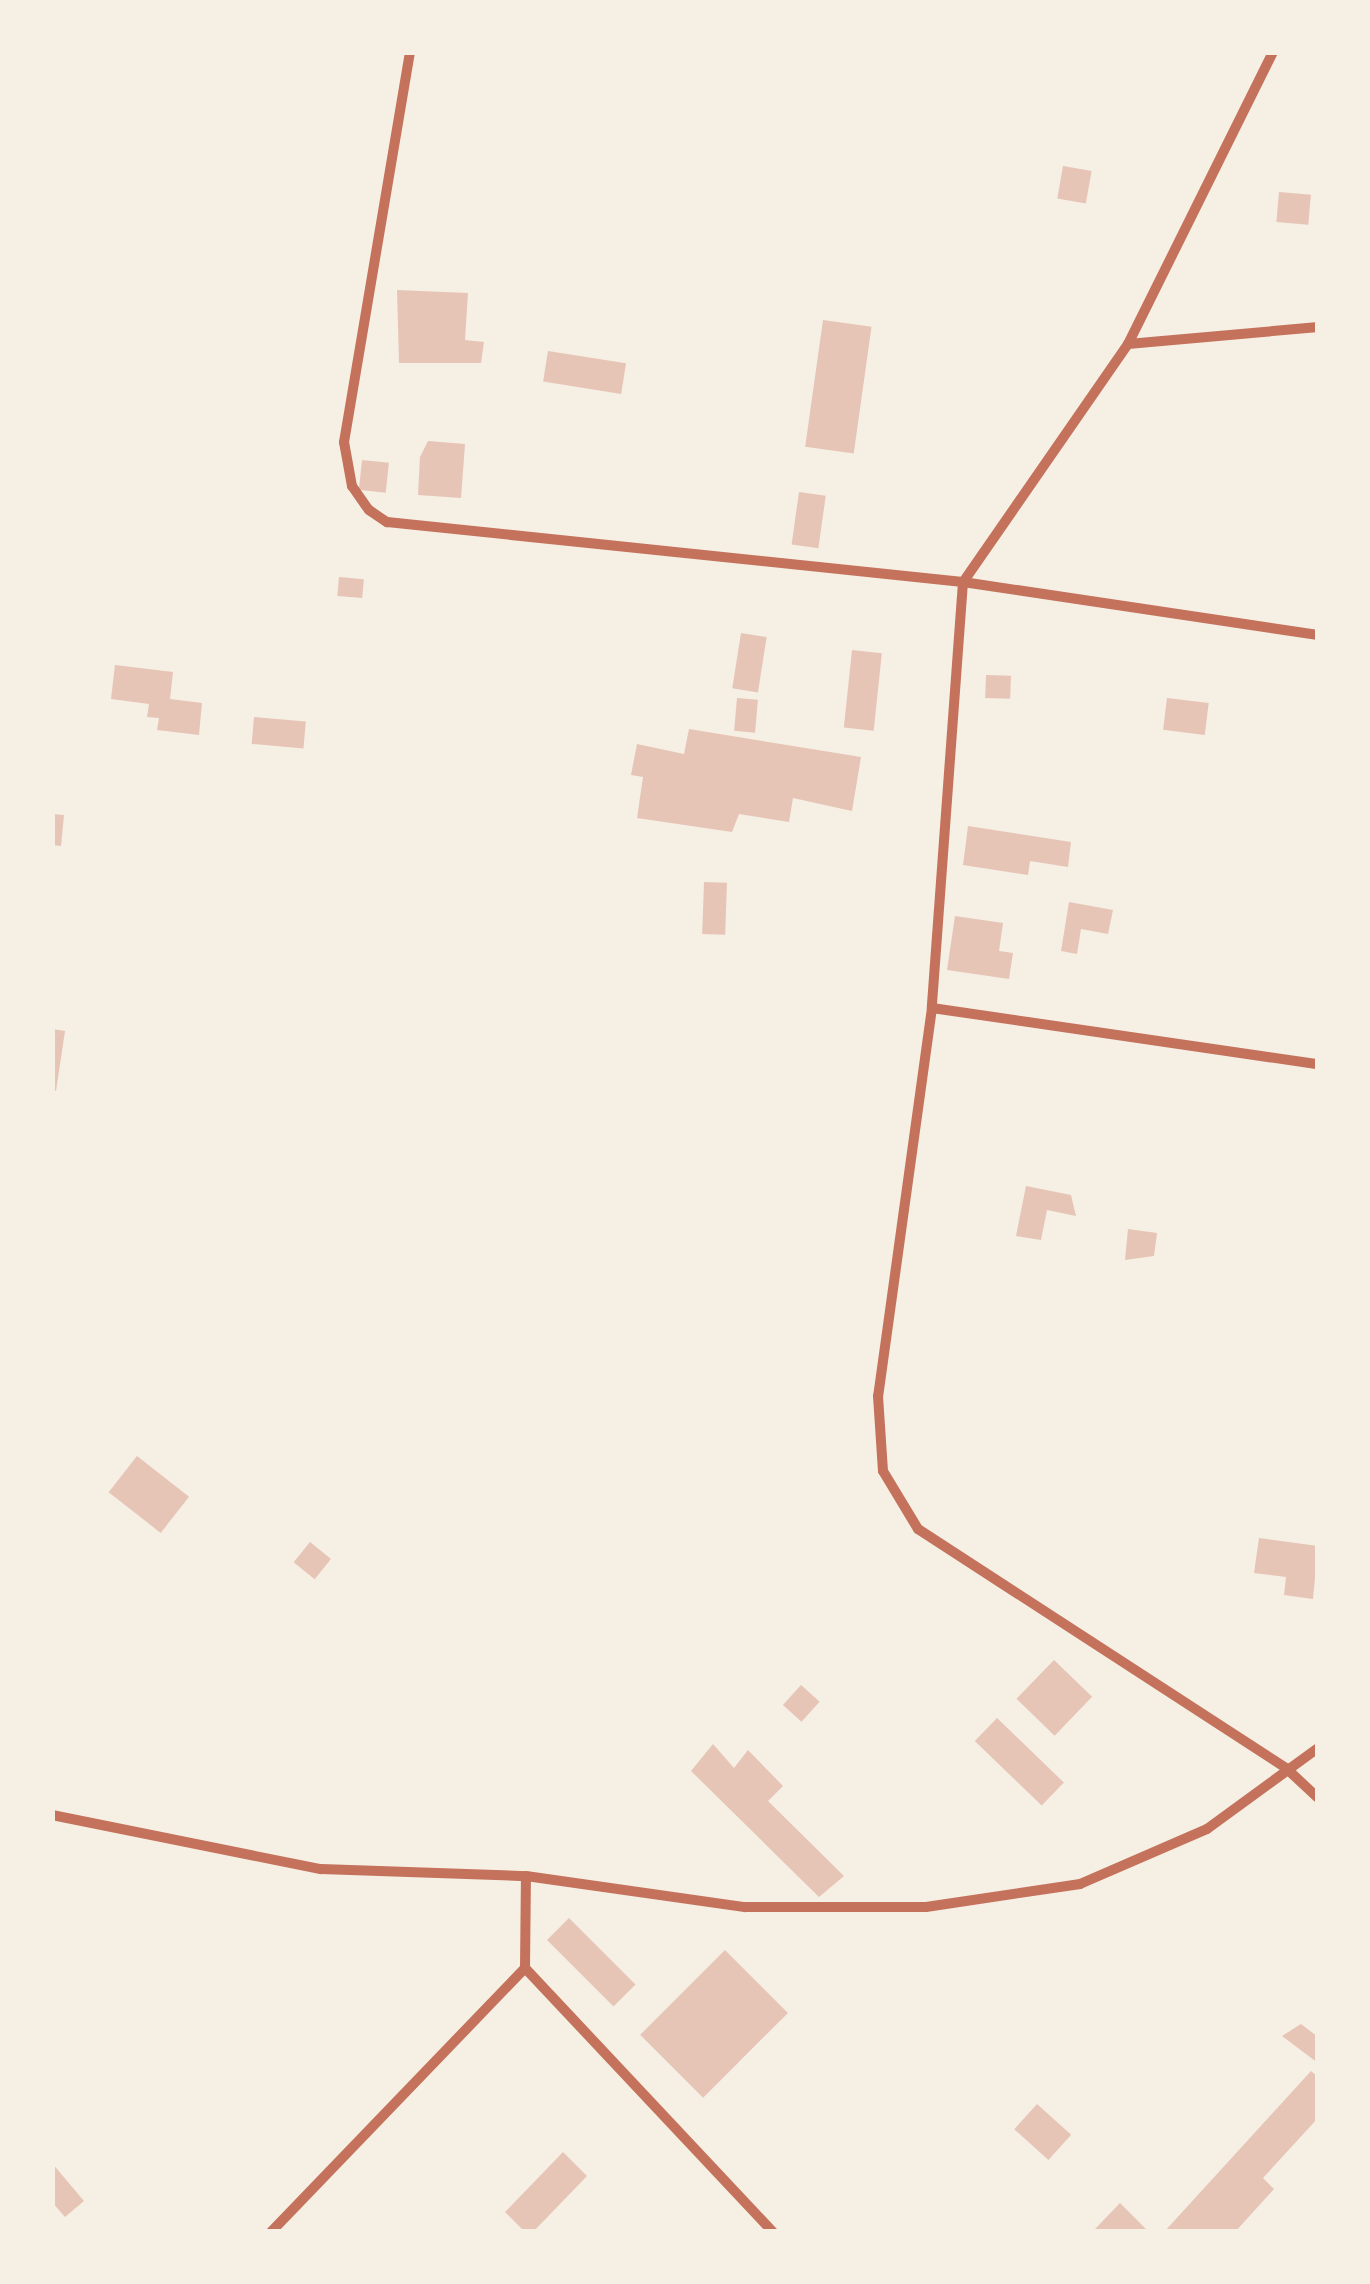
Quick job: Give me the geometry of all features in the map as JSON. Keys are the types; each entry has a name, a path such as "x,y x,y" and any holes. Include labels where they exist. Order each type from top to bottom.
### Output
{"street":[{"path":"410,52 344,442 352,486 368,510 387,522 963,582 1318,635"},
{"path":"1273,52 1128,344 963,582 932,1008 878,1396 883,1471 918,1530 1287,1769 1318,1798"},
{"path":"1128,344 1318,327"},
{"path":"932,1008 1318,1064"},
{"path":"52,1815 320,1868 526,1876 744,1907 926,1907 1080,1884 1207,1829 1318,1748"},
{"path":"271,2232 525,1968 526,1876"},
{"path":"525,1968 773,2232"}],"building":[{"path":"1063,166 1092,171 1086,204 1057,198"},
{"path":"1279,192 1311,195 1308,225 1276,222"},
{"path":"397,290 468,293 465,340 484,342 481,363 399,363"},
{"path":"823,320 872,327 854,454 805,447"},
{"path":"548,351 626,363 621,394 543,382"},
{"path":"428,441 465,444 461,498 418,495 420,457"},
{"path":"362,460 389,463 386,493 359,490"},
{"path":"799,492 826,496 818,548 792,544"},
{"path":"339,577 364,579 362,598 337,596"},
{"path":"741,633 767,637 758,692 732,688"},
{"path":"852,650 882,653 874,731 844,728"},
{"path":"115,665 173,672 170,699 202,703 199,735 157,730 159,718 147,717 149,704 111,699"},
{"path":"986,675 1011,676 1010,699 985,698"},
{"path":"737,698 758,700 755,733 734,731"},
{"path":"1167,698 1209,703 1205,735 1163,730"},
{"path":"254,717 306,722 303,748 252,744"},
{"path":"689,729 861,757 852,811 793,798 789,822 739,814 732,832 637,818 643,777 631,775 637,744 684,754"},
{"path":"52,814 64,815 61,846 52,845"},
{"path":"968,826 1071,842 1068,867 1030,861 1028,875 963,865"},
{"path":"704,882 727,883 725,935 702,934"},
{"path":"1069,902 1113,910 1108,934 1081,929 1077,954 1061,951"},
{"path":"955,916 1003,923 999,951 1013,953 1009,979 947,970"},
{"path":"52,1029 65,1031 56,1091 52,1090"},
{"path":"1026,1186 1071,1195 1076,1216 1047,1210 1041,1240 1016,1236"},
{"path":"1128,1229 1157,1233 1154,1256 1125,1260"},
{"path":"137,1456 189,1497 161,1533 109,1492"},
{"path":"1259,1538 1318,1546 1313,1599 1284,1595 1286,1577 1254,1573"},
{"path":"310,1542 331,1559 315,1579 294,1562"},
{"path":"1054,1660 1092,1697 1055,1736 1016,1699"},
{"path":"801,1685 820,1702 802,1722 783,1705"},
{"path":"997,1718 1064,1783 1042,1806 975,1741"},
{"path":"713,1744 734,1768 748,1750 783,1786 768,1801 844,1876 819,1897 691,1771"},
{"path":"569,1918 635,1984 614,2006 547,1940"},
{"path":"725,1950 788,2013 703,2098 640,2035"},
{"path":"1301,2024 1318,2037 1318,2063 1282,2036"},
{"path":"1311,2071 1318,2077 1318,2118 1263,2178 1274,2189 1235,2232 1164,2232"},
{"path":"1037,2104 1071,2135 1048,2160 1014,2129"},
{"path":"563,2152 587,2176 533,2232 525,2232 505,2212"},
{"path":"52,2163 84,2201 65,2217 52,2202"},
{"path":"1120,2203 1149,2232 1095,2229"}]}
